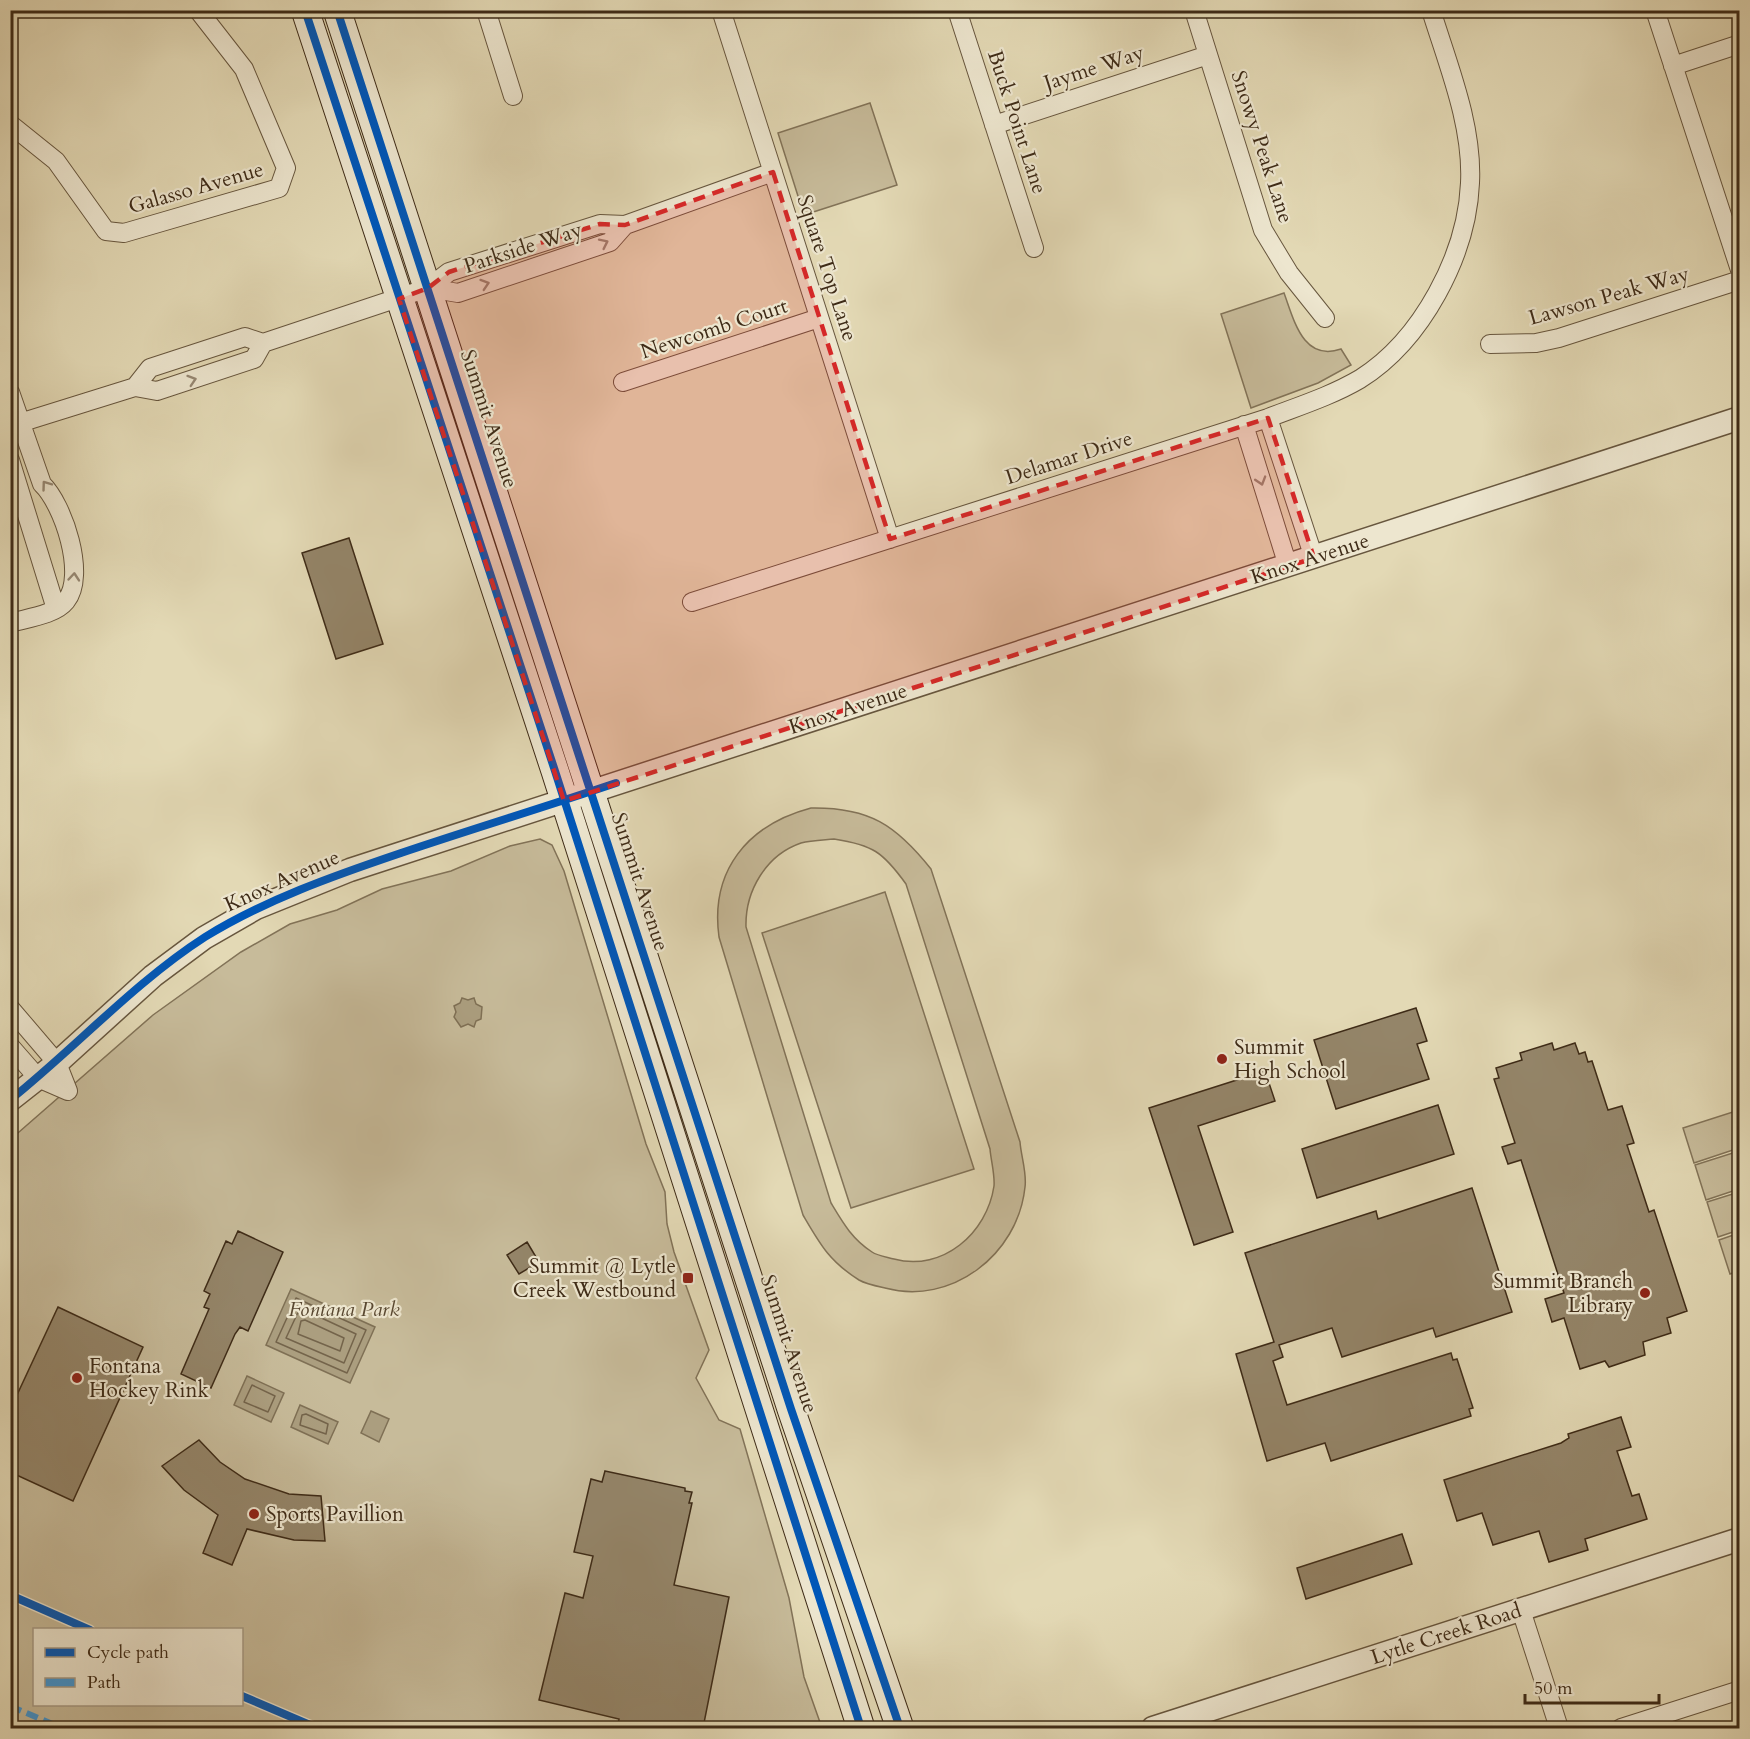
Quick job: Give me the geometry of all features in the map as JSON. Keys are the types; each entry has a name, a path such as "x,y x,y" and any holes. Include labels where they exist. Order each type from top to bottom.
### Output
{"main road":[{"path":"305,10 564,801 861,1728"},
{"name":"Summit Avenue","path":"336,10 791,1409 900,1728"}],"street":[{"name":"Galasso Avenue","path":"10,124 56,161 106,231 124,233 279,188 286,168 244,69 198,10"},
{"path":"486,10 513,96"},
{"name":"Square Top Lane","path":"721,10 890,539"},
{"name":"Buck Point Lane","path":"957,10 1034,248"},
{"name":"Snowy Peak Lane","path":"1194,10 1263,230 1289,273 1325,318"},
{"name":"Delamar Drive","path":"692,602 1268,417 1328,395 1361,378 1389,354 1430,307 1457,252 1470,183 1460,104 1431,10"},
{"path":"1654,10 1740,270"},
{"path":"1673,66 1740,44"},
{"name":"Jayme Way","path":"994,124 1208,55"},
{"name":"Parkside Way","path":"16,424 135,387 157,391 254,359 262,343 428,288 449,272 600,224 625,225 773,172"},
{"name":"Parkside Way","path":"428,288 458,293 610,242 625,225"},
{"path":"549,239 557,261"},
{"name":"Lawson Peak Way","path":"1491,344 1536,343 1559,338 1740,280"},
{"name":"Newcomb Court","path":"623,382 819,318"},
{"path":"10,392 16,424 42,484 54,496 73,556 76,574 72,592 66,602 56,609 10,623"},
{"path":"1268,417 1314,558"},
{"name":"Knox Avenue","path":"10,1100 57,1063 153,976 204,938 256,908 350,870 1740,418"},
{"path":"1244,425 1288,566"},
{"path":"10,460 56,609"},
{"path":"10,1008 57,1063"},
{"path":"10,1046 38,1078"},
{"name":"Lytle Creek Road","path":"1153,1728 1740,1539"},
{"path":"1521,1610 1559,1728"},
{"path":"1621,1728 1740,1690"}],"highlighted area":[{"path":"773,172 890,539 1268,418 1314,558 564,801 399,299 428,288 449,272 600,224 625,225"}],"green space":[{"path":"870,103 897,185 804,215 778,133"},
{"path":"1284,293 1296,326 1309,344 1317,350 1341,349 1351,365 1318,383 1251,408 1221,314"},
{"path":"811,808 849,811 865,815 893,830 931,869 1020,1142 1025,1176 1020,1212 1009,1234 995,1254 977,1270 956,1282 934,1289 910,1292 871,1285 849,1273 833,1259 803,1215 719,937 718,913 727,872 738,854 751,839 768,826","holes":["834,839 868,847 891,864 906,884 990,1149 994,1186 990,1203 982,1219 960,1245 929,1260 912,1262 872,1252 853,1236 831,1203 746,927 749,900 768,865 777,856 801,843"]},
{"name":"Fontana Park","path":"540,839 552,845 564,871 646,1144 665,1192 667,1224 674,1252 709,1350 696,1378 719,1420 740,1429 789,1598 804,1677 822,1728 11,1728 11,1139 153,1015 241,952 290,924 337,910 382,889 451,871 510,846"},
{"path":"885,892 974,1169 851,1208 762,933"},
{"path":"1739,1110 1739,1148 1694,1163 1683,1128"},
{"path":"1739,1151 1739,1189 1706,1200 1695,1165"},
{"path":"1739,1192 1739,1230 1718,1237 1707,1202"},
{"path":"1739,1233 1739,1271 1730,1274 1719,1240"}],"water":[{"path":"462,998 468,1000 474,998 476,1004 482,1007 481,1019 476,1021 474,1027 468,1024 461,1027 454,1017 456,1012 454,1006 460,1003"},
{"path":"291,1289 375,1327 350,1383 266,1345"},
{"path":"247,1376 284,1393 271,1422 234,1405"},
{"path":"300,1405 338,1422 328,1444 291,1427"},
{"path":"371,1411 389,1419 379,1442 361,1433"}],"building":[{"path":"349,538 383,644 336,659 302,553"},
{"path":"1416,1008 1427,1041 1417,1044 1429,1079 1336,1109 1314,1040"},
{"path":"1552,1043 1554,1050 1575,1043 1579,1054 1585,1052 1588,1062 1592,1061 1608,1110 1622,1106 1634,1143 1627,1145 1649,1212 1654,1210 1687,1311 1667,1318 1671,1333 1643,1342 1645,1355 1609,1367 1605,1361 1580,1369 1564,1318 1552,1322 1545,1299 1564,1293 1521,1160 1508,1164 1502,1147 1515,1143 1494,1079 1499,1078 1496,1068 1522,1060 1520,1053"},
{"path":"1265,1071 1275,1101 1198,1126 1233,1232 1194,1245 1149,1108"},
{"path":"1438,1105 1454,1154 1317,1198 1302,1149"},
{"path":"1472,1188 1512,1312 1436,1337 1433,1328 1342,1357 1332,1328 1279,1345 1283,1357 1273,1361 1287,1405 1451,1353 1453,1360 1457,1359 1473,1408 1469,1409 1471,1416 1331,1461 1325,1443 1267,1461 1236,1354 1274,1342 1245,1253 1376,1211 1378,1219"},
{"path":"238,1231 283,1252 248,1331 240,1327 235,1334 211,1388 181,1374 209,1309 204,1307 210,1294 204,1291 226,1241 232,1244"},
{"path":"527,1242 539,1262 519,1274 507,1255"},
{"name":"Fontana Hockey Rink","path":"58,1307 143,1347 73,1501 10,1472 10,1410"},
{"path":"1621,1417 1631,1447 1617,1451 1632,1496 1639,1494 1647,1519 1585,1539 1588,1550 1549,1562 1539,1531 1493,1545 1482,1513 1457,1521 1444,1480 1561,1443 1569,1438 1568,1434"},
{"path":"199,1440 220,1462 245,1479 289,1494 321,1496 325,1541 294,1540 247,1529 232,1565 203,1553 218,1515 184,1490 162,1466"},
{"path":"605,1471 685,1488 685,1491 692,1492 689,1503 692,1503 674,1585 729,1597 703,1728 638,1728 618,1724 619,1719 539,1700 565,1593 583,1598 593,1556 574,1552 591,1479 602,1482"},
{"path":"1402,1534 1412,1564 1306,1599 1297,1568"}],"marked path":[{"path":"10,1706 62,1728"}],"cycle path":[{"path":"305,10 555,771 861,1728"},
{"path":"337,10 791,1409 900,1728"},
{"path":"10,1100 154,974 205,937 228,924 275,900 350,871 616,783"},
{"path":"10,1595 85,1628"},
{"path":"243,1696 317,1728"}],"place":[{"name":"Summit High School","path":"1222,1059"},
{"name":"Summit @ Lytle Creek Westbound","path":"688,1278"},
{"name":"Summit Branch Library","path":"1645,1293"},
{"name":"Fontana Hockey Rink","path":"77,1378"},
{"name":"Sports Pavillion","path":"254,1514"}]}
